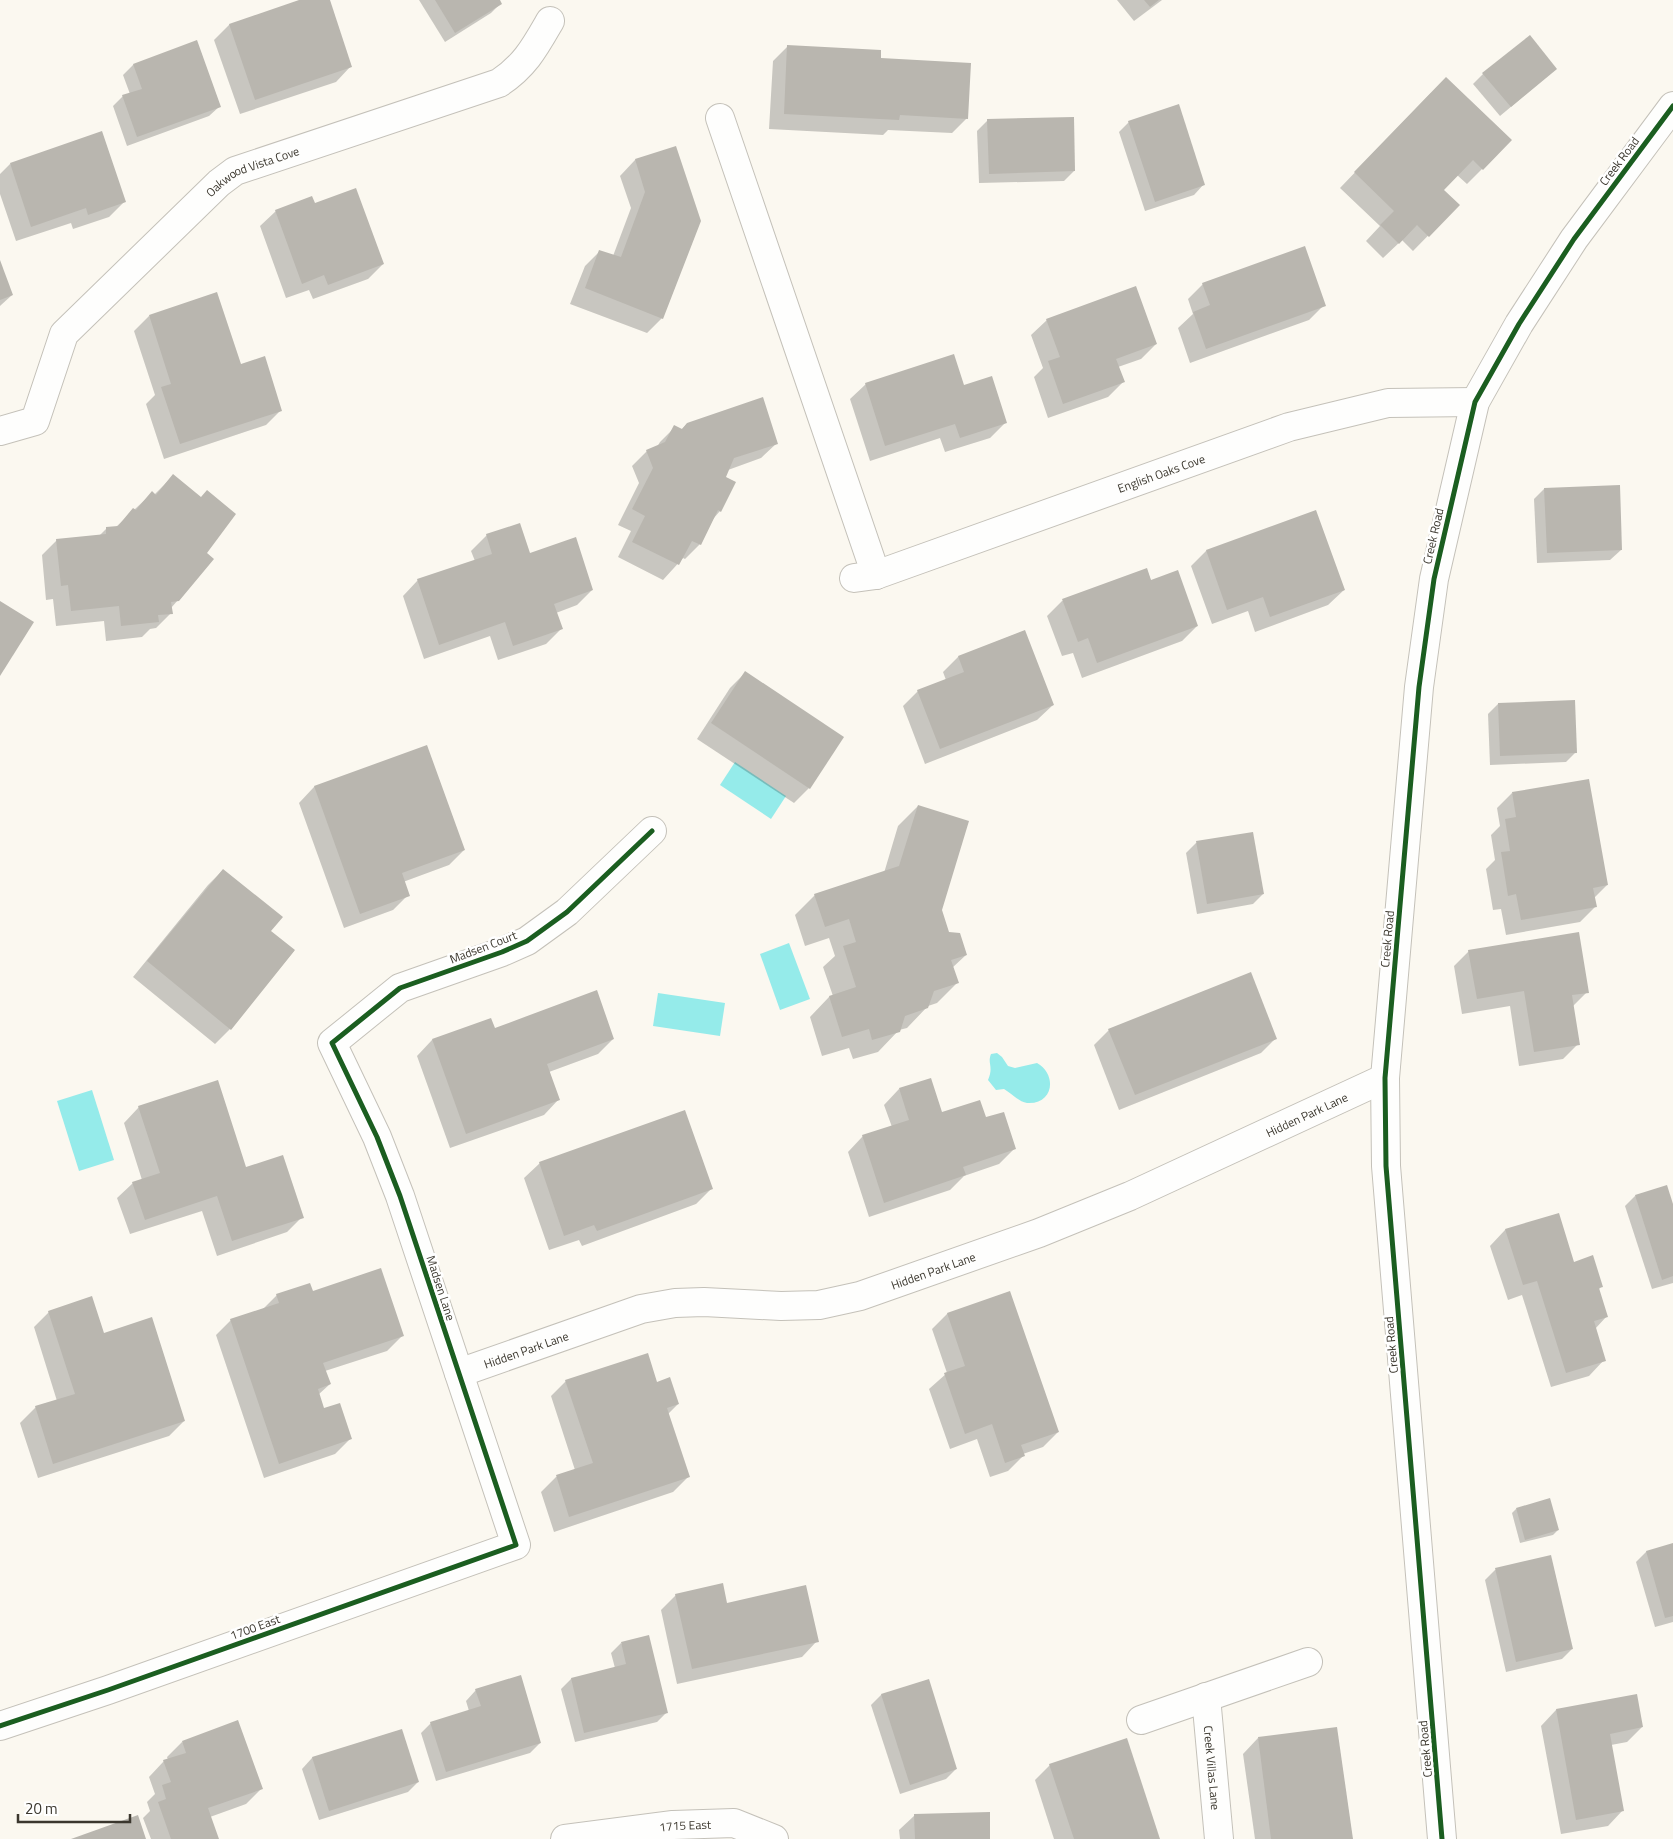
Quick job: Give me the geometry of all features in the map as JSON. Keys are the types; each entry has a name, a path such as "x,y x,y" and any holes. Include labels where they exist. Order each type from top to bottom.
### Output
{"street":[{"name":"Oakwood Vista Cove","path":"0,431 35,421 64,334 219,183 235,171 499,83 515,72 530,55 550,21"},
{"name":"Creek Road","path":"1442,1839 1386,1166 1385,1078 1419,687 1434,578 1475,402 1519,324 1574,239 1673,106"},
{"name":"English Oaks Cove","path":"720,118 865,576 1289,427 1388,403 1475,402"},
{"name":"Madsen Court","path":"332,1043 400,988 502,952 527,941 567,912 652,831"},
{"name":"Madsen Lane","path":"332,1043 377,1137 400,1196 516,1545"},
{"name":"Hidden Park Lane","path":"459,1373 641,1309 694,1302 781,1306 819,1305 860,1296 1039,1233 1130,1196 1385,1078"},
{"name":"1700 East","path":"0,1726 108,1690 516,1545"},
{"path":"1140,1720 1308,1662"},
{"name":"Creek Villas Lane","path":"1206,1697 1218,1839"},
{"name":"1715 East","path":"565,1839 673,1825 734,1823 774,1839"}],"water":[{"path":"735,762 786,796 771,819 720,785"},
{"path":"789,943 810,999 780,1010 760,954"},
{"path":"658,993 725,1003 720,1036 653,1026"},
{"path":"997,1053 1008,1066 1015,1068 1037,1063 1044,1068 1050,1081 1050,1088 1047,1094 1036,1102 1027,1103 1004,1089 996,1090 988,1080 991,1054"},
{"path":"92,1090 114,1160 79,1171 57,1101"}],"building":[{"path":"299,0 330,0 352,67 255,100 229,24"},
{"path":"435,0 500,0 502,4 455,33"},
{"path":"1144,0 1159,0 1150,7"},
{"path":"1530,35 1557,69 1511,107 1482,73"},
{"path":"197,40 221,107 137,137 122,95 142,89 133,64"},
{"path":"787,45 881,50 881,58 971,63 968,119 900,115 899,120 784,114"},
{"path":"1446,77 1512,140 1483,170 1473,160 1444,190 1460,205 1429,237 1417,225 1399,244 1380,225 1394,211 1354,172"},
{"path":"1179,104 1205,185 1155,202 1128,121"},
{"path":"1074,117 1075,171 989,174 987,119"},
{"path":"102,131 126,202 88,215 86,208 31,227 10,163"},
{"path":"676,146 701,221 663,319 585,288 599,250 621,257 645,192 635,159"},
{"path":"356,188 384,264 328,285 324,275 302,284 275,210 312,196 315,203"},
{"path":"1305,246 1326,306 1206,349 1193,312 1210,305 1202,283"},
{"path":"0,260 13,295 0,300"},
{"path":"1136,286 1157,344 1116,359 1125,382 1063,404 1048,361 1060,357 1046,319"},
{"path":"217,292 241,364 265,356 282,411 180,444 161,387 171,384 149,315"},
{"path":"954,354 964,385 992,376 1007,423 960,438 955,424 885,446 865,383"},
{"path":"763,397 778,444 734,458 726,477 736,482 721,512 718,510 701,545 692,541 679,565 632,542 645,516 632,509 653,468 646,450 665,442 674,425 682,429 687,423"},
{"path":"173,474 201,497 207,490 236,514 207,553 214,559 179,601 171,602 173,614 158,615 159,622 121,626 119,606 71,611 68,585 61,586 56,539 106,534 106,527 118,526 133,508 136,510 152,491 156,495"},
{"path":"1620,485 1622,550 1547,553 1544,488"},
{"path":"1316,510 1345,590 1270,617 1263,597 1227,610 1206,550"},
{"path":"520,523 530,553 576,537 593,590 554,604 563,629 513,646 505,622 439,645 417,579 492,554 486,534"},
{"path":"1147,568 1151,580 1178,570 1198,626 1097,663 1088,638 1078,642 1062,599"},
{"path":"0,601 34,622 0,676"},
{"path":"1025,630 1054,705 940,749 917,690 964,672 958,656"},
{"path":"745,671 844,737 810,789 711,723"},
{"path":"1575,700 1577,753 1500,756 1498,703"},
{"path":"427,745 465,850 402,873 410,896 360,914 314,786"},
{"path":"1589,779 1608,885 1593,888 1597,907 1521,920 1516,894 1508,896 1501,852 1510,851 1505,819 1516,817 1512,792"},
{"path":"918,805 969,821 942,910 949,932 960,933 967,955 951,960 959,983 934,991 928,1008 905,1016 900,1032 872,1040 869,1029 842,1037 829,996 856,987 843,946 856,942 849,919 825,927 814,894 899,866"},
{"path":"1253,832 1264,894 1207,904 1196,841"},
{"path":"223,869 283,917 271,931 295,950 231,1030 147,961"},
{"path":"1579,932 1589,993 1572,995 1580,1045 1534,1052 1524,991 1477,999 1468,950"},
{"path":"1251,972 1277,1039 1135,1095 1108,1029"},
{"path":"597,990 614,1039 547,1064 560,1100 466,1134 432,1039 491,1018 495,1028"},
{"path":"931,1078 942,1112 980,1100 986,1117 1004,1112 1016,1149 963,1167 966,1175 884,1203 862,1135 909,1120 899,1088"},
{"path":"218,1080 246,1167 283,1155 304,1218 232,1241 217,1196 145,1220 132,1182 160,1173 138,1106"},
{"path":"685,1110 713,1189 597,1231 594,1225 564,1236 539,1162"},
{"path":"1667,1185 1673,1204 1673,1276 1662,1280 1635,1195"},
{"path":"1559,1213 1574,1262 1593,1255 1603,1287 1599,1288 1608,1317 1594,1321 1606,1361 1566,1373 1537,1281 1523,1285 1505,1229"},
{"path":"381,1268 404,1336 323,1363 331,1384 318,1389 324,1408 340,1403 352,1439 279,1464 230,1319 279,1303 276,1294 310,1283 313,1291"},
{"path":"1010,1291 1059,1432 1021,1445 1025,1456 1005,1463 992,1424 965,1434 944,1373 965,1366 947,1313"},
{"path":"92,1296 104,1333 152,1317 185,1421 53,1464 35,1406 75,1394 48,1311"},
{"path":"648,1353 657,1382 670,1377 679,1404 667,1408 690,1477 569,1517 556,1475 593,1463 565,1380"},
{"path":"1550,1498 1559,1530 1525,1540 1516,1508"},
{"path":"1673,1543 1673,1616 1665,1618 1646,1551"},
{"path":"1551,1555 1573,1649 1516,1662 1495,1568"},
{"path":"723,1583 727,1603 806,1585 819,1642 692,1669 675,1594"},
{"path":"649,1635 668,1713 584,1733 571,1678 626,1664 621,1642"},
{"path":"521,1675 541,1743 446,1772 430,1722 481,1706 475,1689"},
{"path":"929,1679 957,1769 910,1785 881,1694"},
{"path":"1637,1694 1643,1727 1610,1734 1624,1811 1576,1820 1556,1709"},
{"path":"238,1720 263,1789 208,1808 219,1839 171,1839 158,1802 166,1799 162,1785 171,1782 163,1760 186,1753 182,1741"},
{"path":"1337,1727 1353,1839 1271,1839 1258,1737"},
{"path":"402,1729 419,1782 329,1811 312,1757"},
{"path":"1127,1738 1160,1839 1074,1839 1049,1764"},
{"path":"990,1812 990,1839 915,1839 914,1814"},
{"path":"138,1815 146,1839 71,1839"}],"cycle path":[{"path":"1442,1839 1386,1166 1385,1078 1419,687 1434,579 1475,402 1519,324 1574,239 1673,106"},
{"path":"0,1726 108,1690 516,1545 400,1196 377,1137 332,1043 400,988 502,952 527,941 567,912 652,831"}]}
